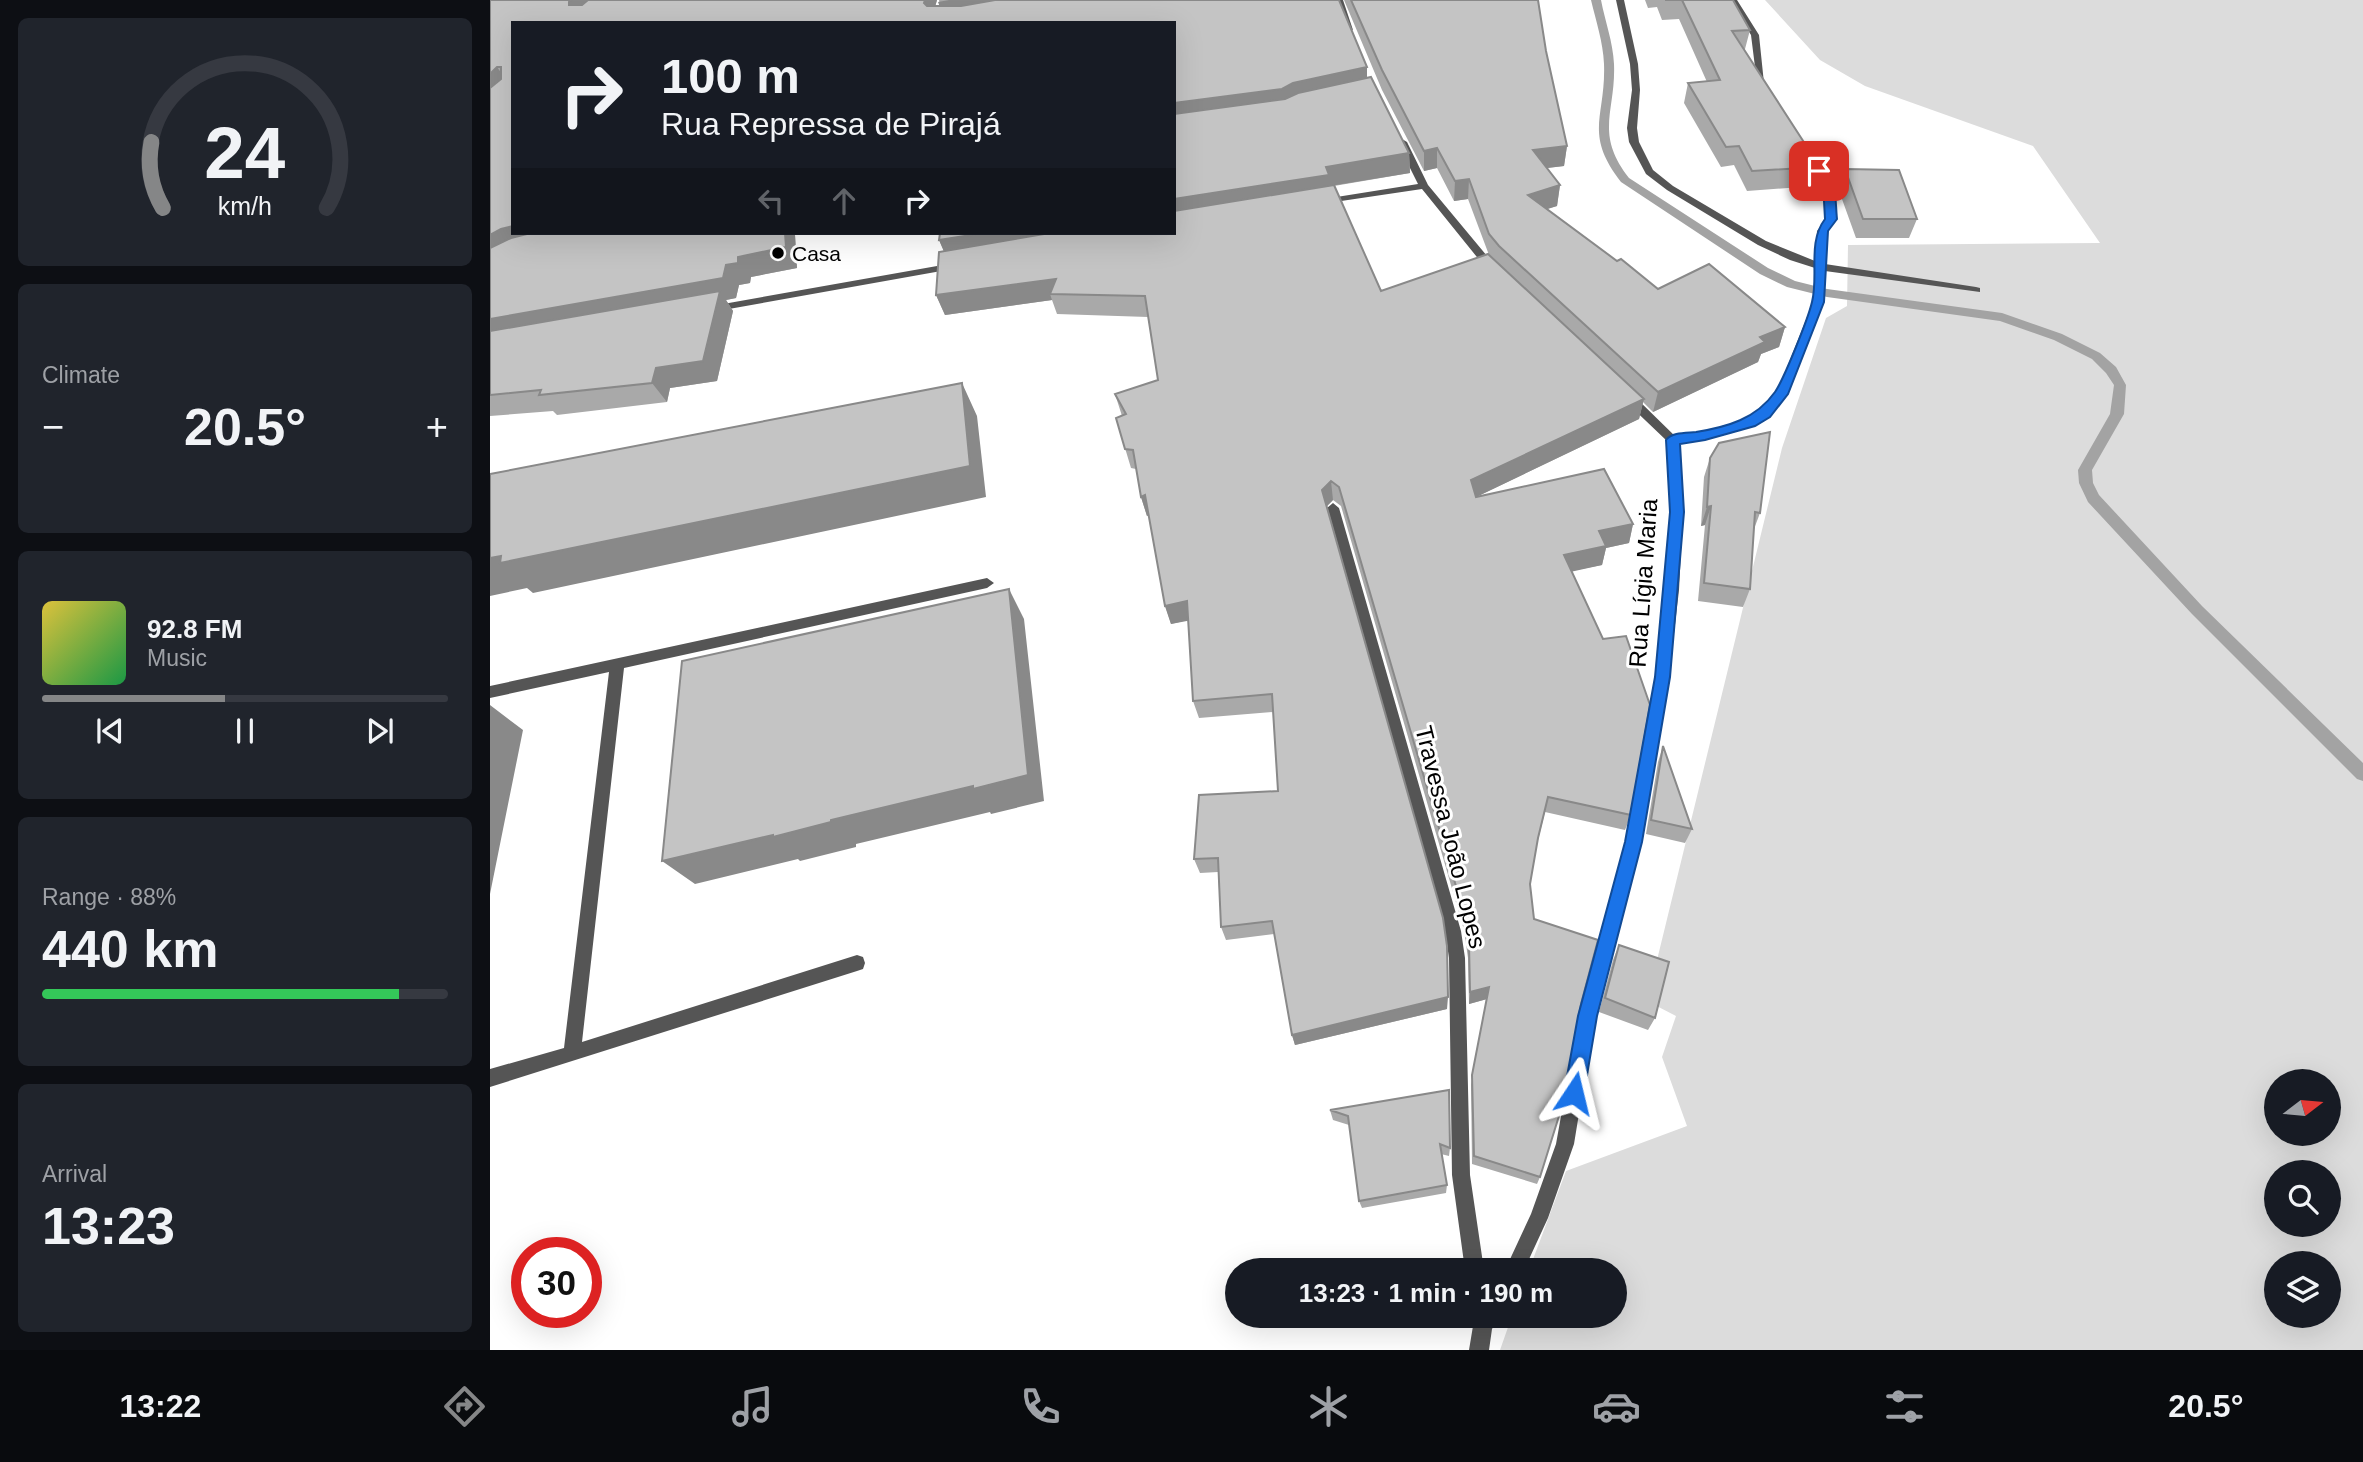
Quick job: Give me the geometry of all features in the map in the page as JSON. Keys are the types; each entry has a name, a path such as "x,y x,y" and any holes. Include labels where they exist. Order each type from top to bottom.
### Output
{"street":[{"path":"1339,0 1357,46"},
{"path":"1620,0 1634,64 1636,90 1633,135 1639,156 1649,172 1670,188 1762,243 1822,267 1976,290"},
{"path":"1732,0 1755,35 1761,89 1768,99"},
{"path":"1394,127 1424,186 1502,279"},
{"path":"1613,383 1673,440 1705,435 1750,422 1765,414 1783,391 1818,302 1822,231 1831,219 1828,183 1803,149"},
{"path":"1306,205 1424,186"},
{"path":"705,310 960,265"},
{"name":"Rua Lígia Maria","path":"1520,1258 1539,1217 1565,1144 1587,1016 1634,842 1662,677 1672,590 1677,512 1673,440"},
{"name":"Travessa João Lopes","path":"1333,508 1453,931 1457,958 1461,1175 1473,1258"},
{"path":"490,692 988,583"},
{"path":"572,1055 617,665"},
{"path":"490,1078 572,1055 857,963"},
{"path":"1479,1350 1483,1328"}],"shaded area":[{"path":"1765,0 2363,0 2363,1350 1500,1350 1508,1328 1627,1328 1627,1258 1533,1258 1566,1171 1687,1126 1662,1057 1676,1016 1647,1001 1782,448 1826,318 1847,306 1848,245 2100,243 2033,146 1865,86 1820,60"}],"building":[{"path":"490,0 571,0 569,5 582,5 588,0 925,0 927,6 961,6 995,0 1339,0 1367,67 1293,83 1282,89 1176,103 1176,21 511,21 511,226 490,235 490,88 501,79 501,67 497,67 490,74"},
{"path":"1351,0 1538,0 1567,146 1533,150 1560,185 1528,195 1617,261 1621,259 1658,289 1709,264 1785,327 1760,337 1765,342 1658,392 1489,234 1469,179 1455,181 1437,148 1424,151 1382,70"},
{"path":"1682,0 1733,0 1750,30 1732,31 1820,167 1752,171 1739,146 1726,147 1688,83 1720,80"},
{"path":"1371,77 1409,153 1326,167 1329,175 1176,199 1176,114 1285,99 1298,93"},
{"path":"1845,169 1899,170 1917,219 1863,219"},
{"path":"1334,185 1381,291 1488,254 1644,399 1471,480 1476,497 1604,469 1633,524 1599,531 1606,546 1564,555 1603,639 1626,636 1650,705 1631,815 1548,797 1538,838 1530,884 1534,919 1598,940 1581,1004 1563,1103 1540,1177 1474,1156 1472,1075 1489,987 1470,992 1469,945 1465,917 1339,487 1331,481 1322,490 1443,918 1447,946 1448,997 1292,1035 1272,921 1221,927 1218,858 1194,859 1199,795 1278,791 1272,694 1193,701 1187,601 1165,606 1145,495 1141,497 1133,450 1125,449 1116,418 1126,414 1115,394 1158,380 1145,296 1050,294 1056,279 936,295 939,252 1038,235 1176,235 1176,211"},
{"path":"523,235 785,235 786,247 738,257 738,263 726,265 723,278 490,319 490,248"},
{"path":"940,235 971,235 939,240"},
{"path":"720,291 703,361 656,368 652,383 539,395 541,390 490,395 490,331"},
{"path":"962,383 970,466 500,563 501,556 490,558 490,474"},
{"path":"1770,432 1760,513 1755,512 1750,589 1704,583 1711,506 1707,507 1710,458 1719,443"},
{"path":"1009,589 1028,775 662,861 682,661"},
{"path":"1663,746 1692,829 1651,820"},
{"path":"1619,945 1669,962 1655,1018 1605,998"},
{"path":"1449,1090 1450,1148 1440,1144 1447,1185 1359,1201 1348,1116 1330,1110"}],"waterway":[{"path":"1596,0 1609,62 1603,140 1614,166 1625,180 1764,271 1791,284 1827,293 2002,317 2058,337 2096,356 2111,370 2120,385 2117,414 2085,470 2086,483 2093,498 2197,610 2363,774"}],"place":[{"name":"Casa","path":"778,253"}],"route":[{"path":"1574,1093 1587,1016 1634,842 1662,677 1677,512 1673,440 1705,435 1750,422 1765,414 1783,391 1818,302 1822,231 1831,219 1828,183 1819,171"}]}
